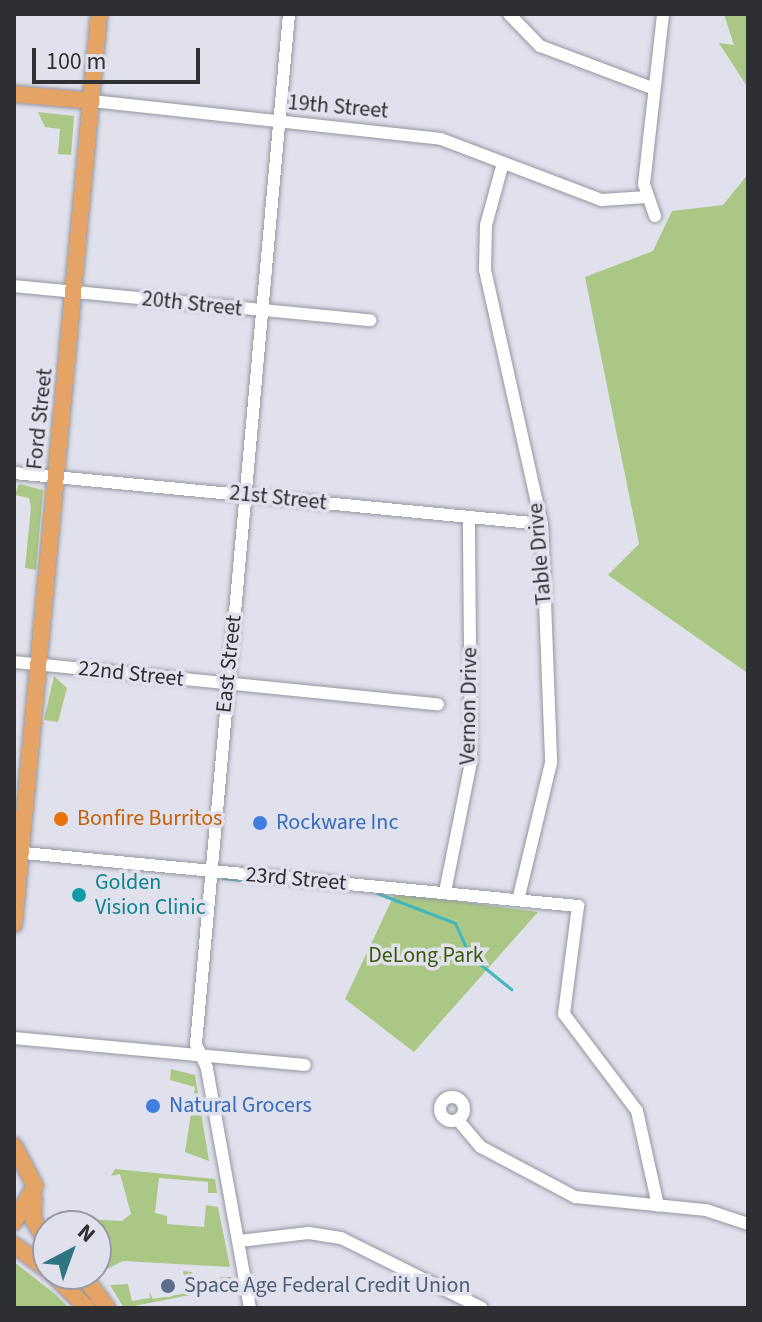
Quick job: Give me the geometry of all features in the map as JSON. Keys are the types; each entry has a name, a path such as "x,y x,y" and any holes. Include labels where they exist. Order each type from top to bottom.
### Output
{"main road":[{"name":"Ford Street","path":"14,924 18,853 39,664 99,14"},
{"name":"19th Street","path":"14,94 92,101"},
{"path":"14,1146 34,1196 33,1210"},
{"path":"14,1222 34,1196"},
{"path":"14,1245 32,1258"},
{"path":"69,1290 87,1308"},
{"path":"94,1290 107,1308"}],"street":[{"name":"East Street","path":"250,1308 200,1055 208,868 289,14"},
{"path":"509,14 540,46 652,88"},
{"path":"655,216 647,197 652,88 663,59 663,14"},
{"name":"19th Street","path":"92,101 441,139 602,200 647,197"},
{"name":"Table Drive","path":"503,163 486,225 485,270 542,524 551,763 518,900"},
{"name":"20th Street","path":"14,286 370,320"},
{"name":"21st Street","path":"14,473 542,524"},
{"name":"Vernon Drive","path":"445,892 471,762 469,517"},
{"name":"22nd Street","path":"14,662 438,704"},
{"name":"23rd Street","path":"18,853 208,868 578,906 564,1014 637,1111 658,1206"},
{"path":"14,1038 305,1065"},
{"path":"458,1120 481,1147 575,1197 706,1210 748,1224"},
{"path":"239,1241 341,1238 482,1308"}],"green space":[{"path":"724,14 748,14 748,88 719,43 734,45"},
{"path":"38,112 74,116 71,155 58,154 60,129 45,127"},
{"path":"748,174 746,672 608,575 639,544 585,277 653,251 672,211 723,205"},
{"path":"19,484 43,490 36,570 25,568 31,507 29,498 15,495"},
{"path":"54,676 67,688 58,722 44,720"},
{"name":"DeLong Park","path":"395,893 538,912 414,1052 345,999"},
{"path":"171,1069 195,1075 209,1161 185,1152 195,1087 170,1080"},
{"path":"115,1169 215,1179 217,1193 208,1193 208,1182 159,1178 155,1213 167,1216 167,1224 204,1227 206,1205 218,1207 230,1267 123,1261 112,1266 112,1220 122,1221 131,1214 120,1174 111,1176"},
{"path":"14,1262 32,1276 32,1290 50,1290 69,1308 14,1308"},
{"path":"183,1271 192,1272 196,1291 221,1286 220,1277 231,1277 236,1286 124,1308 112,1285 128,1284 132,1301 150,1298 149,1291 153,1299 188,1293"}],"waterway":[{"path":"223,878 275,884"},
{"path":"307,886 328,888"},
{"path":"377,893 455,923 470,956 511,989"}],"place":[{"name":"Bonfire Burritos","path":"61,819"},
{"name":"Rockware Inc","path":"260,823"},
{"name":"Golden Vision Clinic","path":"79,895"},
{"name":"Natural Grocers","path":"153,1106"},
{"name":"Space Age Federal Credit Union","path":"168,1286"}]}
